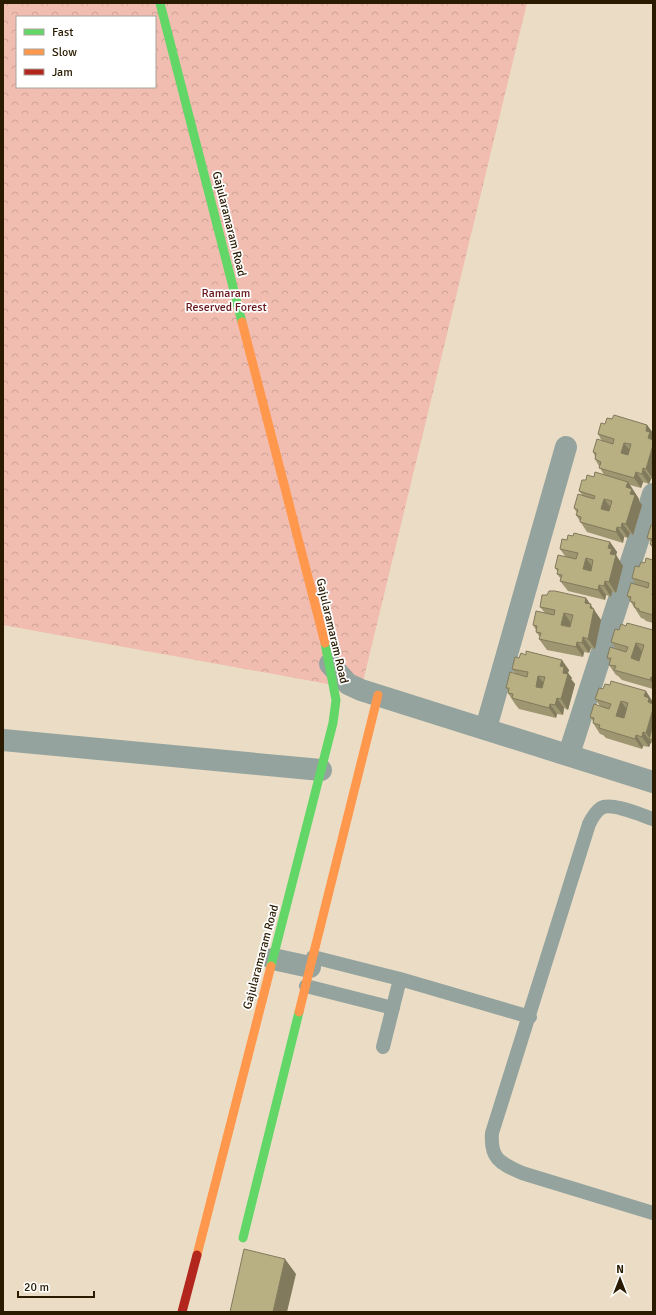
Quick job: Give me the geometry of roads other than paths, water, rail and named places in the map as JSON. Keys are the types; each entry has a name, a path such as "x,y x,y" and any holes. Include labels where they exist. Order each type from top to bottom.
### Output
{"main road":[{"name":"Gajularamaram Road","path":"160,3 330,664 336,700 333,723 182,1312"},
{"path":"243,1238 378,695"}],"street":[{"path":"486,728 566,447"},
{"path":"569,754 653,494"},
{"path":"330,664 348,684 378,695 569,754 653,782"},
{"path":"3,740 321,770"},
{"path":"273,959 310,970"}],"lane":[{"path":"653,819 610,805 601,808 596,812 589,824 530,1017 492,1133 491,1145 494,1156 503,1165 522,1173 653,1213"},
{"path":"310,970 400,980 530,1017"},
{"path":"310,970 393,1008"},
{"path":"383,1047 400,980"}],"park label":[{"name":"Ramaram Reserved Forest","path":"226,300"}]}
